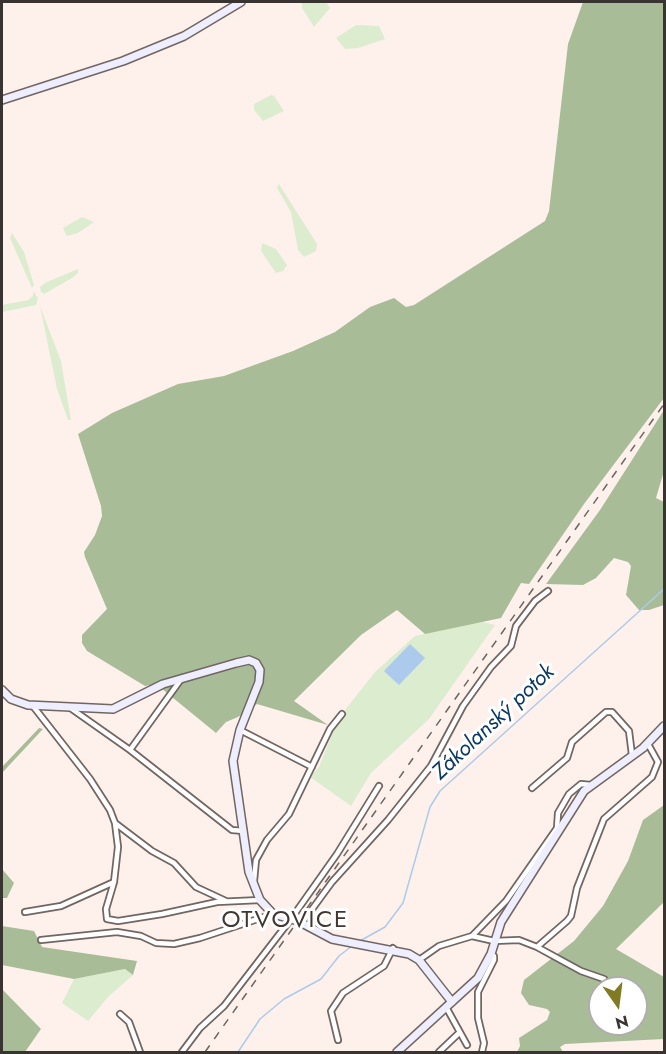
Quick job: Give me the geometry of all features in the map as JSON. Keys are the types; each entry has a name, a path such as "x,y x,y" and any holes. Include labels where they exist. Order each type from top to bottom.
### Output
{"street":[{"path":"2,100 123,61 184,36 241,2"},
{"path":"302,923 332,882 383,826 431,766 463,706 491,667 511,646 516,626 535,601 548,591"},
{"path":"2,690 11,699 33,705 113,709 163,684 249,660 256,663 260,670 259,682 240,730 233,761 249,872 260,900 273,914 302,923 332,939 393,948 419,960 449,1004 459,1033 467,1045"},
{"path":"130,750 182,678"},
{"path":"33,705 90,779 115,823 118,847 114,882 106,909 107,919 118,921 226,901 260,900"},
{"path":"69,707 130,750 232,830 244,831"},
{"path":"532,788 567,758 572,742 606,712 612,712 629,731 632,755"},
{"path":"254,884 256,860 267,840 289,813 330,729 342,714"},
{"path":"397,1053 474,983 490,954 501,922 578,799 591,785 648,744 664,726"},
{"path":"240,730 312,767"},
{"path":"648,744 658,762 664,766"},
{"path":"537,947 571,916 577,888 604,819 632,792 649,781 658,762"},
{"path":"419,960 439,946 472,936 506,901 559,828 558,813 568,794 581,784 591,785"},
{"path":"182,1053 200,1028 224,1006 291,919 337,854 379,786"},
{"path":"115,823 152,851 174,863 196,887 226,901"},
{"path":"25,912 61,906 114,882"},
{"path":"41,940 117,932 141,936 156,943 174,944 273,914"},
{"path":"472,936 494,941 519,940 595,976"},
{"path":"338,1040 331,1011 335,1004 343,993 384,966 393,948"},
{"path":"482,1053 484,1043 478,1018 478,992 494,960 494,956 490,954"},
{"path":"120,1014 129,1022 140,1053"},
{"path":"439,1053 459,1033"}],"green space":[{"path":"326,2 330,8 314,27 302,8 302,3"},
{"path":"583,2 664,2 664,398 584,504 529,584 521,583 501,618 425,634 397,610 361,635 294,701 328,725 257,704 226,722 216,733 156,684 145,686 87,651 82,643 82,635 107,609 84,552 95,535 102,516 101,506 78,434 112,413 178,384 224,376 293,351 335,332 370,307 394,298 406,307 414,305 545,221 549,211 568,44"},
{"path":"356,25 379,26 385,39 358,48 345,49 336,38"},
{"path":"271,95 284,111 263,121 254,110 254,104"},
{"path":"279,184 317,244 316,251 304,257 298,250 291,212 277,188"},
{"path":"82,217 94,222 78,233 67,236 63,228"},
{"path":"12,233 24,252 34,285 32,288 10,238"},
{"path":"262,243 276,249 287,265 283,271 276,273 261,251"},
{"path":"78,269 78,273 72,278 44,294 41,292 40,287 47,282"},
{"path":"33,291 38,298 36,305 2,312 2,305 28,300 33,296"},
{"path":"40,306 61,361 71,420 68,420 57,389"},
{"path":"664,410 664,471 656,498 664,502 664,605 649,610 639,610 626,595 631,566 628,562 614,558 596,578 583,585 546,584 600,510"},
{"path":"478,621 495,625 429,719 371,773 351,806 310,777 319,767 338,719 375,672 415,636"},
{"path":"39,728 43,729 2,773 2,767"},
{"path":"664,805 664,902 616,949 664,977 664,1039 565,1044 560,1047 563,1052 517,1052 520,1046 519,1038 547,1020 550,1012 547,1009 529,1005 521,993 524,980 574,941 603,906 628,861 643,820"},
{"path":"2,869 14,883 7,898 2,898"},
{"path":"2,926 34,931 42,947 137,961 133,975 125,969 74,979 2,965"},
{"path":"125,969 133,975 108,997 88,1021 62,1003 74,979"},
{"path":"2,989 41,1029 25,1052 2,1052"}],"water":[{"path":"410,644 425,658 399,685 384,671"}],"waterway":[{"name":"Zákolanský potok","path":"358,942 385,927 403,903 430,807 440,791 664,589"},
{"name":"Zákolanský potok","path":"238,1052 260,1019 284,999 321,979 339,956 352,946"}],"railway":[{"path":"205,1052 664,404"}],"district":[{"name":"OTVOVICE","path":"285,921"}]}
